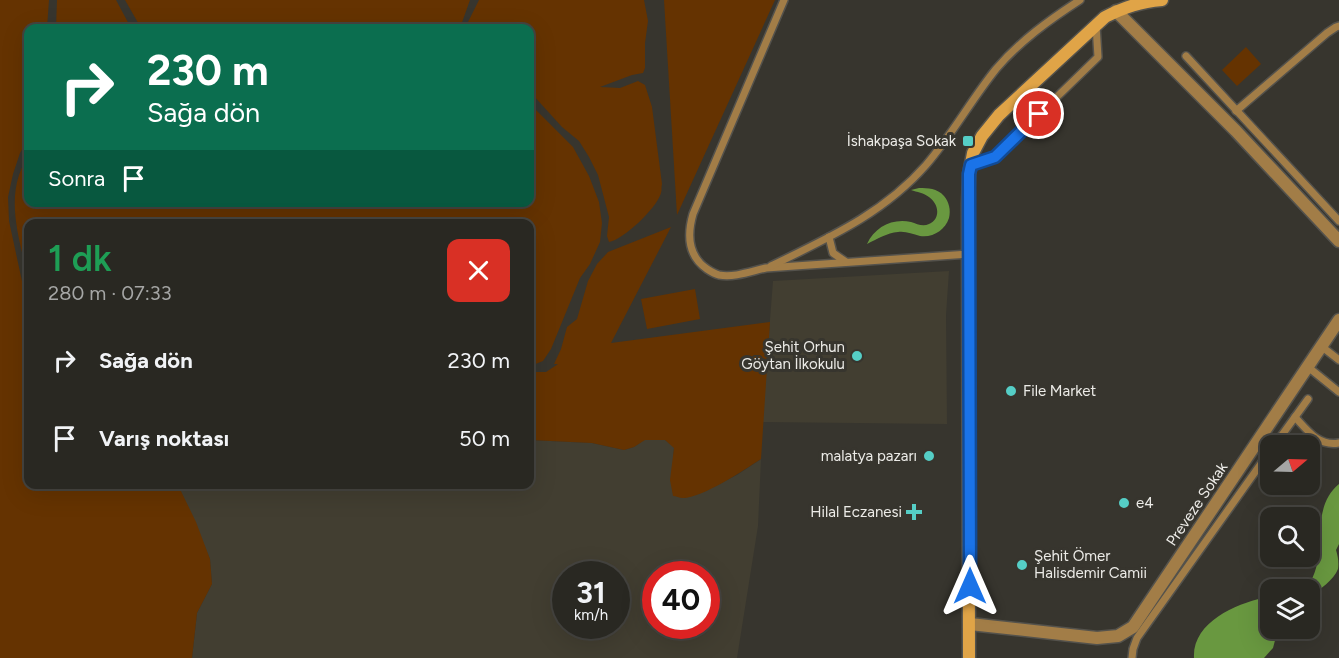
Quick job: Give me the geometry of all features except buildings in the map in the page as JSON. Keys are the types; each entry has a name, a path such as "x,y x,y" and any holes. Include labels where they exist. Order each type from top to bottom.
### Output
{"street":[{"path":"969,658 969,174 973,153 982,136 999,115 1117,6 1162,0"},
{"path":"1117,6 1339,241"},
{"name":"Preveze Sokak","path":"970,624 1097,638 1118,636 1133,627 1339,320"}],"lane":[{"path":"784,0 689,226 690,248 694,256 709,271 718,275 734,275 766,268 969,254"},
{"path":"766,268 846,229 877,210 902,189 926,165 996,70 1019,45 1040,27 1080,0"},
{"path":"971,165 995,157 1098,57 1096,25"},
{"path":"1236,111 1327,33 1339,26"},
{"path":"1186,56 1339,221"},
{"path":"829,237 833,254 846,262"},
{"path":"1321,346 1339,360"},
{"path":"1308,367 1339,392"},
{"path":"1282,435 1308,399"},
{"path":"1295,417 1321,442 1339,443"},
{"path":"1132,658 1137,638 1260,465"}],"shaded area":[{"path":"0,0 49,0 47,24 24,24 24,146 13,174 8,197 9,221 24,290 24,489 180,489 210,559 212,584 197,613 192,658 0,658"},
{"path":"57,0 116,0 129,24 56,24"},
{"path":"125,0 470,0 461,24 139,24"},
{"path":"479,0 644,0 648,21 643,73 600,87 620,88 638,81 645,85 652,107 662,184 661,192 653,207 631,230 609,242 607,236 609,217 598,175 589,157 579,141 562,127 534,96 534,24 467,24"},
{"path":"664,0 775,0 677,215"},
{"path":"1246,47 1261,64 1237,86 1222,70"},
{"path":"534,108 573,147 589,176 599,202 602,223 600,242 590,264 580,278 551,349 543,361 534,365 534,219 24,219 24,259 15,213 19,175 24,162 24,207 534,207"},
{"path":"919,188 935,190 946,198 950,212 945,226 929,236 898,232 867,244 879,229 897,221 920,225 933,222 937,215 937,207 927,196 911,190"},
{"path":"671,227 611,343 770,322 761,459 712,489 691,497 673,496 670,480 674,448 665,440 645,440 624,450 592,443 534,440 534,372 546,372 558,364 554,364 567,327 577,319 588,281 597,264 608,252"},
{"name":"Şehit Orhun Göytan İlkokulu","path":"949,271 946,315 947,424 762,422 773,281"},
{"path":"695,289 700,319 647,329 641,299"},
{"path":"645,439 665,440 674,447 673,459 684,498 705,491 737,475 761,459 758,526 737,658 192,658 197,613 212,584 210,559 180,489 534,489 534,440 592,443 624,450 634,447"},
{"path":"1339,484 1339,544 1336,550 1338,569 1330,581 1320,589 1320,579 1311,579 1317,567 1320,567 1321,522 1329,495"},
{"path":"1260,599 1260,639 1275,639 1273,648 1264,658 1194,658 1195,646 1208,625 1228,610"}],"place":[{"name":"İshakpaşa Sokak","path":"968,141"},
{"name":"Şehit Orhun Göytan İlkokulu","path":"857,356"},
{"name":"File Market","path":"1011,391"},
{"name":"malatya pazarı","path":"929,456"},
{"name":"e4","path":"1124,503"},
{"name":"Hilal Eczanesi","path":"914,512"},
{"name":"Şehit Ömer Halisdemir Camii","path":"1022,565"}],"route":[{"path":"970,586 969,174 971,165 995,157 1039,114"}]}
